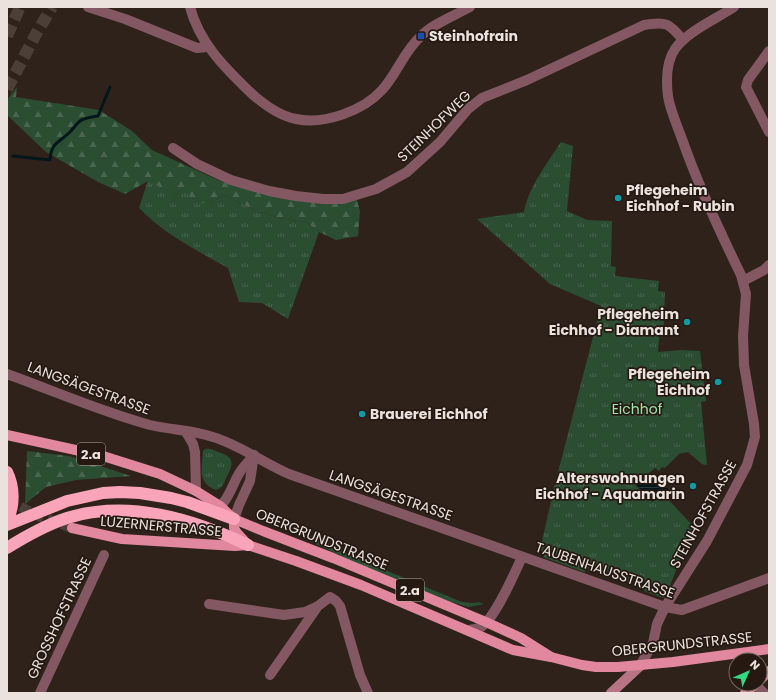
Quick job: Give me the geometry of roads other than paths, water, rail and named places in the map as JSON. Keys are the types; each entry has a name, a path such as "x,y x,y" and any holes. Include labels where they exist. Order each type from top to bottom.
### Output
{"highway":[{"path":"7,472 12,488 11,517 7,532"},
{"path":"11,517 29,517 67,500 103,493 133,493 156,495 215,509 234,519"},
{"path":"7,548 37,531 68,518 104,511 125,511 162,515 192,522 248,545"}],"main road":[{"name":"LUZERNERSTRASSE","path":"7,435 88,453 145,468 173,479 196,491 215,509"},
{"path":"234,519 234,528 248,545"},
{"name":"OBERGRUNDSTRASSE","path":"234,519 333,558 486,622 521,638 551,656"},
{"name":"LUZERNERSTRASSE","path":"72,528 122,539 235,546 248,545"},
{"name":"OBERGRUNDSTRASSE","path":"248,545 356,583 513,650 551,656 582,665 596,667 640,666 769,648"}],"street":[{"path":"88,7 125,19 197,48 208,47"},
{"path":"190,7 194,23 208,47 247,89 257,98 278,112 296,119 313,120 337,117 364,106 382,90 412,45 421,36 431,28 470,7"},
{"name":"STEINHOFSTRASSE","path":"640,666 653,643 657,624 665,608 707,541 747,465 755,437 744,365 743,336 746,294 743,281 693,170 668,97 667,84 669,64 676,48 683,40 734,7"},
{"name":"STEINHOFWEG","path":"173,148 197,164 231,180 269,191 296,196 323,199 343,199 376,189 407,172 440,142 468,109 482,98 527,80 644,25 660,22 672,26 683,40"},
{"path":"769,51 748,80 746,87 769,132"},
{"path":"743,281 764,270 769,265"},
{"name":"LANGSÄGESTRASSE","path":"7,374 156,426 212,436 237,446 273,467 289,474 522,557"},
{"path":"186,432 195,452 196,491"},
{"path":"215,509 230,491 240,472 254,455"},
{"path":"234,519 250,481 254,455"},
{"name":"GROSSHOFSTRASSE","path":"40,693 104,555"},
{"path":"469,630 479,627 486,622 504,594 522,557"},
{"name":"TAUBENHAUSSTRASSE","path":"522,557 665,608 682,610 769,578"},
{"path":"209,604 284,615 306,612 318,606 330,597 336,600 340,606 360,675 368,693"},
{"path":"270,675 318,606"},
{"path":"611,693 640,666"}],"waterway":[{"path":"13,156 50,160 52,150 58,141 69,133 78,122 86,118 98,116 110,87"}],"tunnel":[{"path":"7,36 20,7"},
{"path":"7,89 52,7"},
{"path":"7,500 39,516 72,528"}],"place":[{"name":"Steinhofrain","path":"421,36"},
{"name":"Pflegeheim Eichhof - Rubin","path":"618,198"},
{"name":"Pflegeheim Eichhof - Diamant","path":"687,322"},
{"name":"Pflegeheim Eichhof","path":"718,382"},
{"name":"Brauerei Eichhof","path":"362,414"},
{"name":"Alterswohnungen Eichhof - Aquamarin","path":"693,486"}],"park label":[{"name":"Eichhof","path":"637,409"}]}
